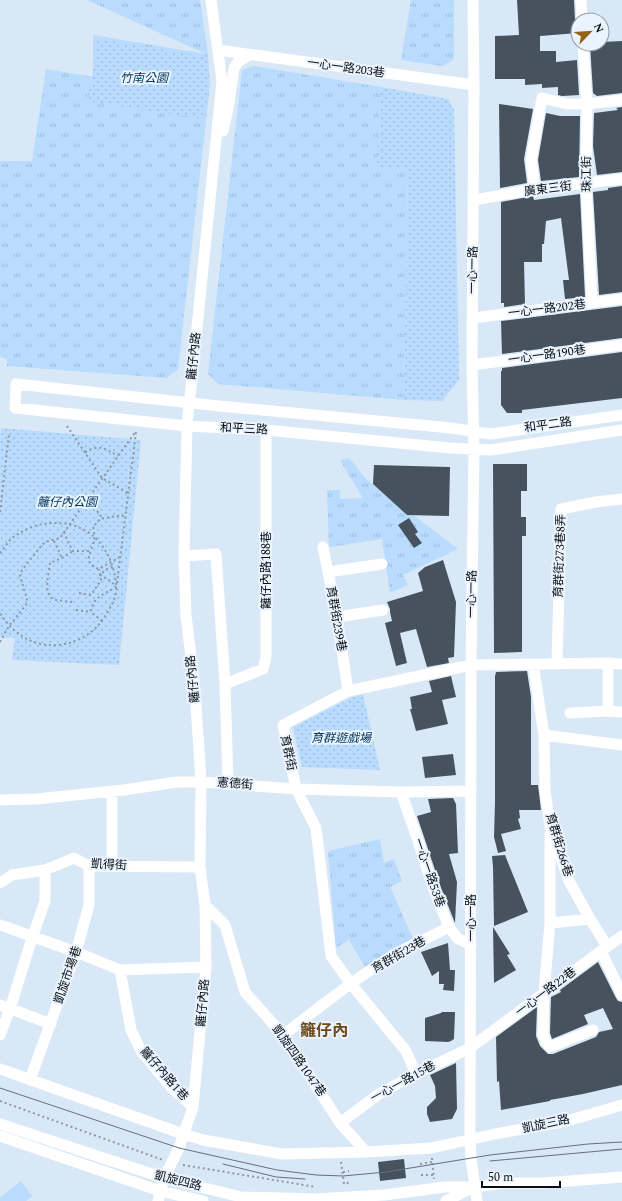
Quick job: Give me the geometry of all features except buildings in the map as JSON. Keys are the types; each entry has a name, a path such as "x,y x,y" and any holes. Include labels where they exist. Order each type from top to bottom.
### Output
{"street":[{"name":"籬仔內路","path":"159,1196 164,1178 179,1148 193,1108 206,967 205,905 200,867 201,782 195,689 186,616 184,556 185,458 187,426 222,81 211,0"},
{"name":"一心一路","path":"473,0 474,200 472,364 474,450 470,1140 474,1187 478,1201"},
{"path":"581,0 582,12"},
{"name":"一心一路203巷","path":"218,50 474,85"},
{"name":"珠江街","path":"584,52 587,104 586,184 592,303"},
{"name":"籬仔內路","path":"212,175 228,109 234,68 238,62 249,55"},
{"path":"535,189 531,160 542,98 567,104 587,104 622,100"},
{"name":"廣東三街","path":"474,200 535,189 622,179"},
{"name":"一心一路202巷","path":"473,318 622,299"},
{"name":"一心一路190巷","path":"472,364 622,345"},
{"name":"和平三路","path":"473,432 451,428 218,406 16,384 15,408 187,426 266,430 474,450"},
{"name":"和平二路","path":"473,432 491,434 622,415"},
{"name":"籬仔內路188巷","path":"225,684 263,669 266,657 266,430"},
{"name":"和平二路","path":"474,450 491,450 622,430"},
{"name":"育群街273巷8弄","path":"557,664 561,508 622,498"},
{"name":"育群街239巷","path":"323,547 337,617 348,691"},
{"path":"184,556 216,554 225,684 228,784"},
{"path":"328,572 382,564"},
{"path":"337,617 383,610"},
{"path":"608,662 608,711"},
{"name":"育群街","path":"416,1074 406,1051 351,984 331,956 316,828 296,789 282,725 348,691 472,665 608,662 622,664"},
{"name":"育群街266巷","path":"533,664 544,735 545,790 550,826 569,881 604,948 622,995"},
{"path":"570,713 608,711 622,712"},
{"path":"544,735 622,745"},
{"name":"憲德街","path":"0,800 36,799 112,791 176,782 201,782 296,789 401,792 471,791"},
{"path":"112,791 112,866"},
{"name":"一心一路53巷","path":"401,792 434,890 449,927 457,938 471,945"},
{"path":"550,826 550,923 544,992 543,1034 550,1047 594,1030"},
{"name":"凱得街","path":"0,883 12,874 45,870 74,858 89,866 200,867"},
{"name":"凱旋市場巷","path":"30,1080 76,952 89,905 89,866"},
{"path":"0,1035 5,1007 45,901 45,870"},
{"name":"凱旋四路1047巷","path":"205,905 225,925 245,992 283,1035 340,1123 366,1152"},
{"path":"550,923 590,919"},
{"path":"0,926 76,952 120,970 206,967"},
{"name":"育群街23巷","path":"283,1035 319,1006 397,953 449,927"},
{"name":"一心一路22巷","path":"470,1048 622,936"},
{"name":"籬仔內路1巷","path":"120,970 131,1030 141,1051 172,1088 193,1108"},
{"path":"5,1007 51,1024"},
{"name":"一心一路15巷","path":"340,1123 378,1094 470,1048"},
{"path":"0,1069 183,1134 203,1140 282,1154 366,1152 431,1148 470,1140"},
{"name":"凱旋三路","path":"470,1140 567,1121 622,1105"},
{"name":"凱旋四路","path":"0,1124 164,1178 241,1197 314,1199 384,1195 445,1187 474,1187"},
{"name":"凱旋四路","path":"0,1136 159,1196 202,1201"},
{"path":"446,1201 474,1187 503,1183 543,1183 622,1177"},
{"path":"150,1201 159,1196"}],"path":[{"path":"67,426 102,478 128,493"},
{"path":"0,613 9,626 24,638 34,643 52,645 66,644 81,638 90,633 102,621 110,609 115,595 136,431 60,538 45,542 22,570 20,576 27,599 26,605 9,626 0,642"},
{"path":"0,512 9,434"},
{"path":"85,452 95,447 104,448 118,456"},
{"path":"88,499 103,519"},
{"path":"99,569 94,567 89,561 88,557 94,540 93,527 100,519 125,516"},
{"path":"0,554 10,541 24,531 38,525 55,523 70,524 88,532 101,544 113,567 116,586"},
{"path":"64,532 73,551"},
{"path":"54,540 62,558"},
{"path":"72,602 54,599 48,594 47,588 50,563 73,551 90,551"},
{"path":"99,569 120,557"},
{"path":"100,575 105,570 113,567"},
{"path":"91,595 101,580 99,569"},
{"path":"100,575 116,586"},
{"path":"91,612 92,605 96,599 116,586"},
{"path":"79,593 91,595 96,599"},
{"path":"76,610 91,612 102,621"},
{"path":"0,1101 172,1163 322,1187"},
{"path":"431,1148 435,1182"},
{"path":"340,1153 344,1184 351,1182"},
{"path":"420,1164 432,1162"},
{"path":"342,1172 350,1171"},
{"path":"421,1175 434,1175"},
{"path":"343,1186 350,1186"}],"green space":[{"path":"87,0 200,0 208,54 210,85 178,369 167,378 7,366 7,359 0,357 0,161 32,161 46,69 93,77 93,35 206,54"},
{"path":"411,0 454,0 454,58 450,62 442,66 401,60"},
{"name":"竹南公園","path":"98,39 207,57 209,85 204,119 88,101"},
{"path":"254,66 381,87 377,167 408,167 404,400 218,384 208,374 242,70"},
{"path":"381,87 448,99 454,109 459,380 442,401 404,400 408,167 377,168"},
{"name":"籬仔內公園","path":"1,428 141,440 119,665 12,660 15,638 0,637"},
{"path":"349,458 365,478 458,549 403,575 408,585 390,593 382,539 329,547 327,490 340,490 340,499 363,498 340,460"},
{"name":"育群遊戲場","path":"363,694 380,770 302,767 293,727 348,699"},
{"path":"380,839 384,863 394,859 402,881 390,887 414,941 365,967 349,940 336,948 328,851"},
{"path":"21,1181 32,1196 26,1201 0,1201 0,1198"}],"tram line":[{"path":"0,1088 179,1148 277,1170 316,1175 343,1176 386,1172 490,1155 588,1144 622,1142"},
{"path":"490,1161 622,1149"},
{"path":"223,1164 276,1177 305,1179"}],"district":[{"name":"籬仔內","path":"324,1031"}]}
